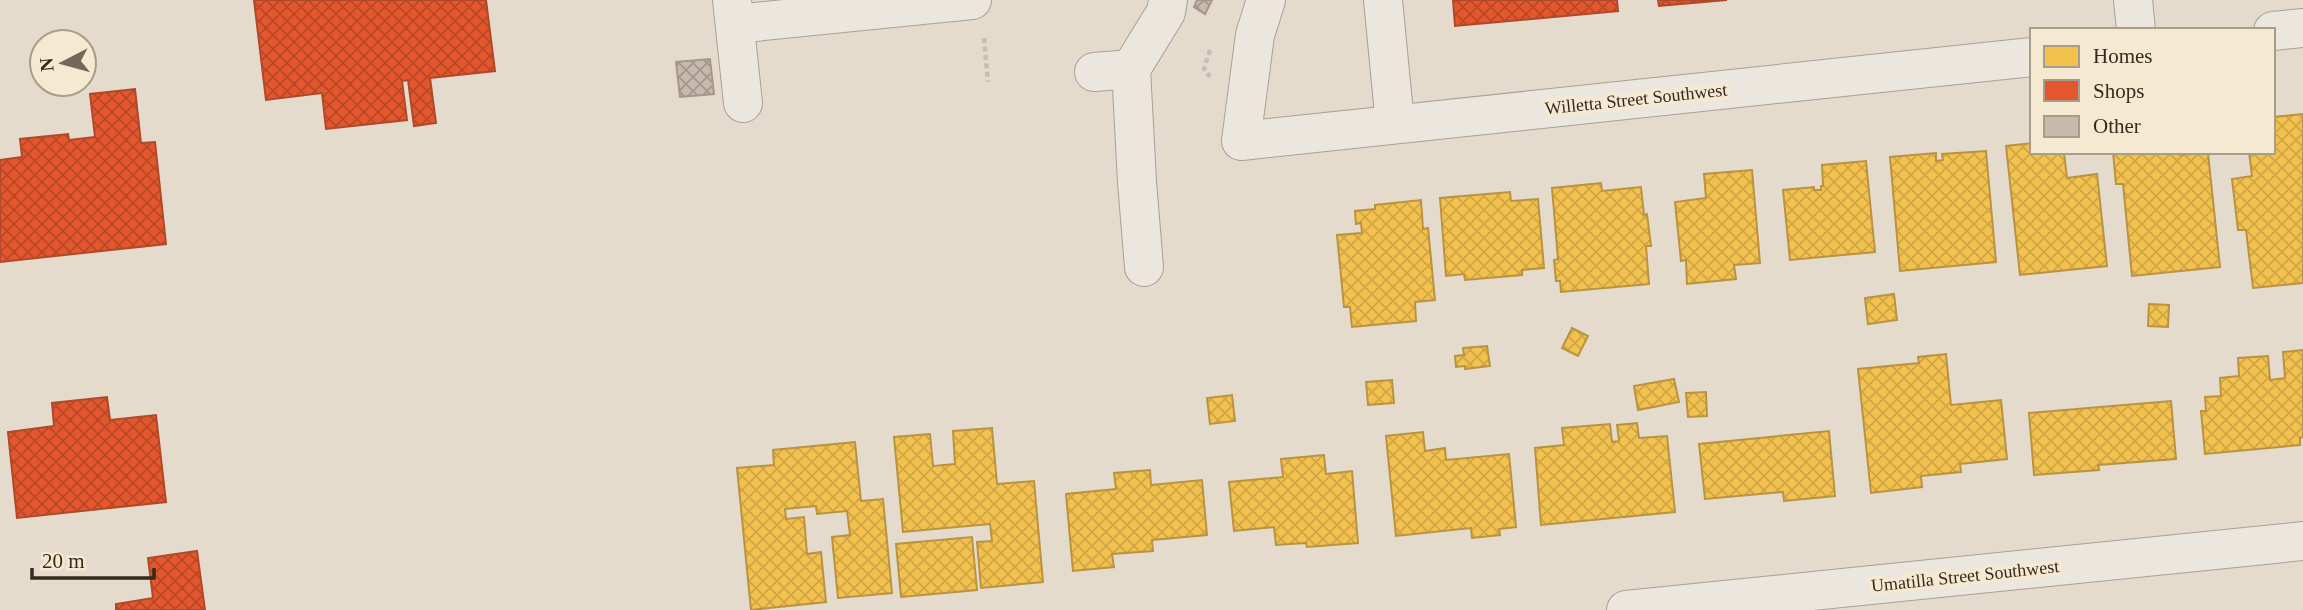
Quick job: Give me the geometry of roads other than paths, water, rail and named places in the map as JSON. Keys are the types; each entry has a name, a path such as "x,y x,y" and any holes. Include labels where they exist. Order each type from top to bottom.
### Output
{"street":[{"path":"1144,267 1137,182 1112,71 1166,12 1168,0"},
{"name":"Willetta Street Southwest","path":"1266,0 1255,35 1241,141 2030,57"},
{"path":"1384,0 1395,124"},
{"path":"2133,0 2136,28"},
{"path":"743,103 734,12 978,17"},
{"path":"2275,32 2303,28"},
{"name":"Umatilla Street Southwest","path":"1635,610 1922,596 2303,541"}]}
